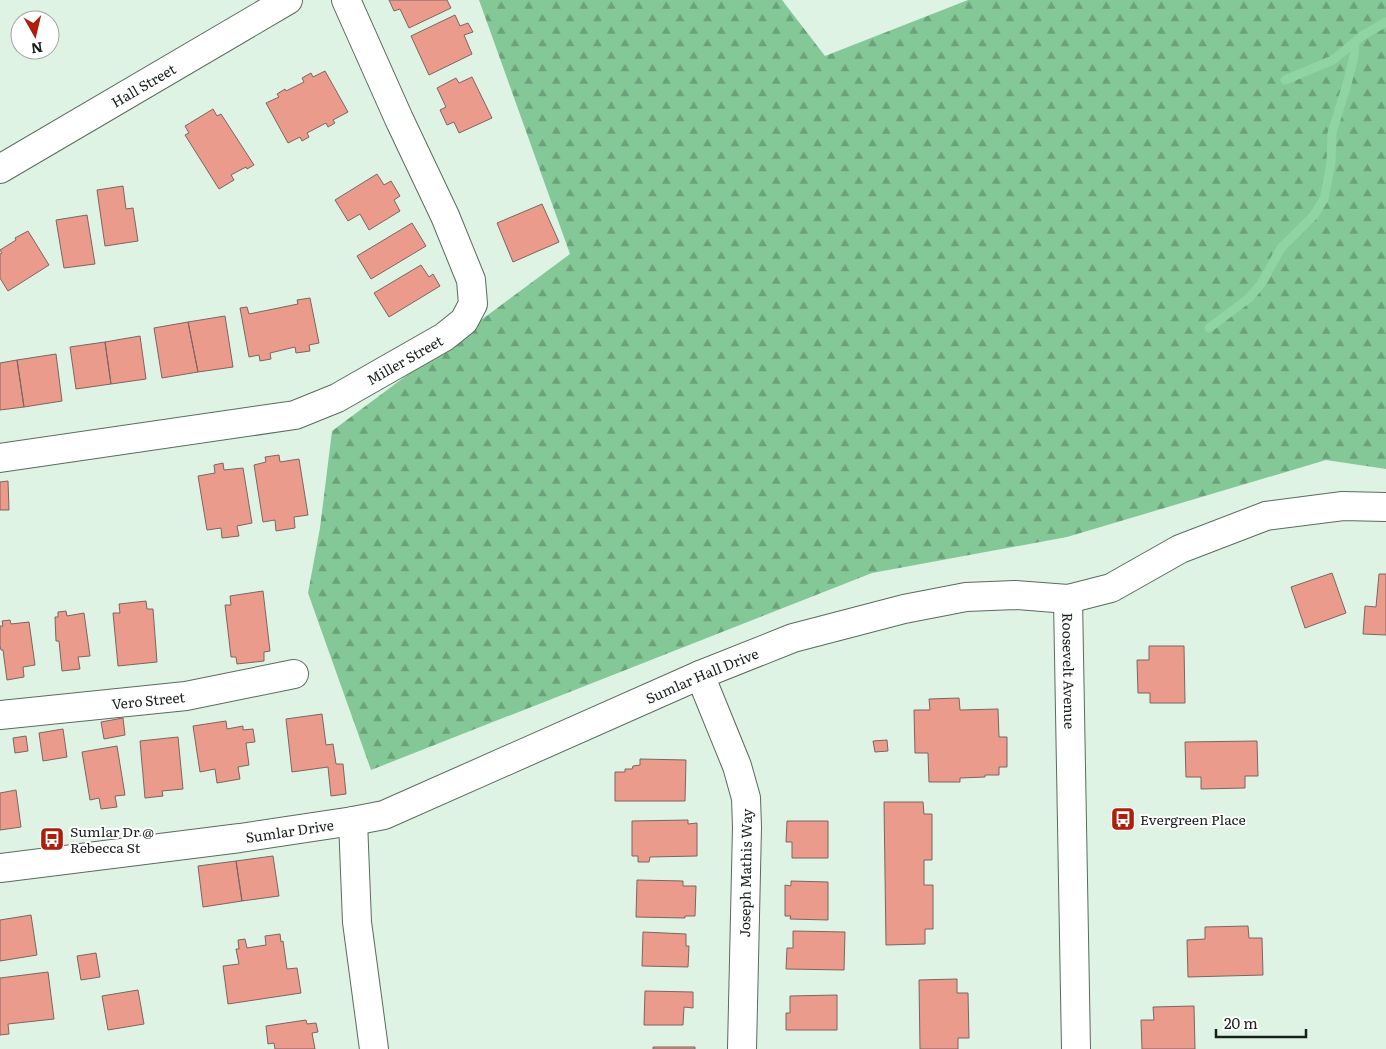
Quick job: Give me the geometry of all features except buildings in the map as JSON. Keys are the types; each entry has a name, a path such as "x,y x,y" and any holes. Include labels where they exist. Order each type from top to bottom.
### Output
{"street":[{"name":"Miller Street","path":"0,458 295,415 337,398 444,336 464,321 473,304 471,280 445,216 346,0"},
{"name":"Hall Street","path":"0,170 272,3"},
{"name":"Roosevelt Avenue","path":"1076,1049 1068,599 1111,588 1180,549 1266,516 1343,506 1386,507"},
{"name":"Sumlar Hall Drive","path":"353,822 384,815 700,676 793,638 904,609 966,597 1015,595 1068,599"},
{"name":"Vero Street","path":"0,715 186,696 294,674"},
{"name":"Joseph Mathis Way","path":"700,676 737,766 746,798 742,1049"},
{"name":"Sumlar Drive","path":"0,868 353,822 358,922 374,1049"}],"green space":[{"path":"479,0 782,0 825,56 968,0 1386,0 1386,469 1326,460 1067,537 872,573 371,770 308,593 320,528 332,431 570,254"}],"waterway":[{"path":"1285,80 1333,60 1362,36 1386,22"},
{"path":"1209,328 1249,298 1261,284 1281,248 1314,215 1324,199 1331,163 1332,133 1347,84 1354,56 1355,43"}],"place":[{"name":"Evergreen Place","path":"1123,819"},
{"name":"Sumlar Dr @ Rebecca St","path":"52,839"}]}
